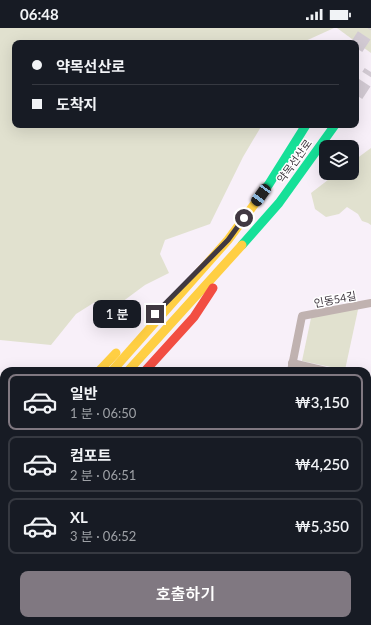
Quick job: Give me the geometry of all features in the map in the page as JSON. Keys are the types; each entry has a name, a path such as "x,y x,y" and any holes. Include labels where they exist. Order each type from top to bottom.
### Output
{"highway":[{"name":"약목선산로","path":"116,367 228,240 269,184 304,128"},
{"name":"약목선산로","path":"132,367 240,248 278,203 333,128"},
{"path":"103,367 228,240"},
{"path":"149,367 194,316 240,248"}],"street":[{"name":"인동54길","path":"291,367 302,316 371,303"}],"green space":[{"path":"0,28 334,28 308,40 12,40 12,128 260,128 243,157 210,224 165,240 160,254 169,273 145,285 122,302 121,314 95,302 76,314 51,345 0,340"},
{"path":"337,28 371,28 371,53 359,44 359,40 353,40"},
{"path":"371,148 371,225 362,221 358,214 347,207 339,214 326,217 315,209 311,193 328,180 359,180 359,157"},
{"path":"359,305 346,367 331,367 302,361 311,318"}],"tunnel":[{"path":"359,43 369,28"},
{"path":"359,90 371,72"}],"traffic: fast":[{"path":"256,202 304,128"},
{"path":"242,245 279,203 333,128"}],"traffic: slow":[{"path":"116,367 228,240 256,202"},
{"path":"132,367 242,245"},
{"path":"103,367 116,353"}],"traffic: jam":[{"path":"149,367 194,317 213,288"}],"route":[{"path":"155,314 228,240 244,218"}]}
